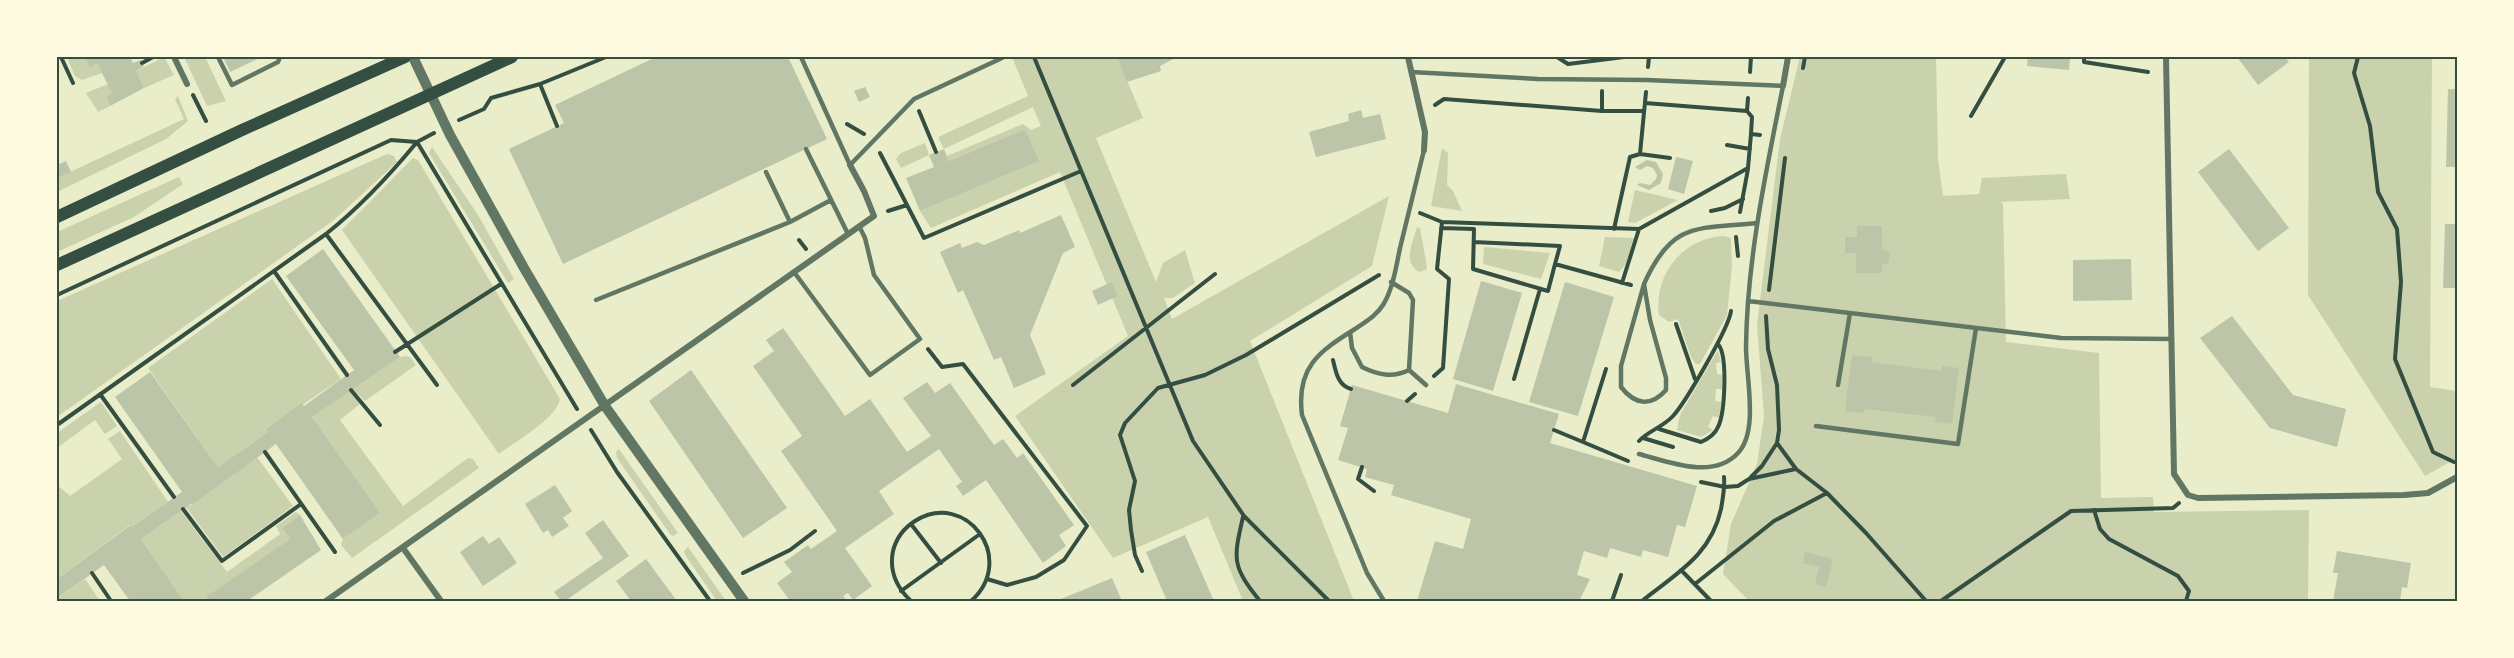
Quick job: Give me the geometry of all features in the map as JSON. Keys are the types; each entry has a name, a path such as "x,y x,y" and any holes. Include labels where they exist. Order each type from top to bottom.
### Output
{"main road":[{"path":"57,217 405,57"},
{"path":"57,265 512,57"}],"street":[{"path":"174,57 187,84"},
{"path":"413,57 447,126 524,268 605,406 744,601"},
{"path":"1408,57 1425,132 1424,150"},
{"path":"1783,86 1788,57"},
{"path":"2166,57 2174,474 2188,495 2198,498 2416,494 2428,493 2457,477"},
{"path":"326,601 874,216 864,190 850,165"},
{"path":"403,548 441,601"}],"lane":[{"path":"218,57 232,85 278,62 280,57"},
{"path":"801,57 850,165 914,99 1002,58"},
{"path":"1411,72 1538,79 1647,80 1783,86 1757,223 1749,301 1746,366 1750,416 1748,440 1739,453 1722,464 1707,467 1687,466 1639,454"},
{"path":"806,149 848,234"},
{"path":"1384,601 1367,573 1302,415 1301,383 1317,356 1330,344 1369,320 1383,305 1396,267 1424,150"},
{"path":"766,172 790,222"},
{"path":"597,300 790,222 831,200"},
{"path":"1644,284 1650,320 1666,378 1666,390 1659,398 1650,402 1639,402 1629,397 1621,387 1621,366 1644,284 1664,249 1678,236 1694,229 1757,223"},
{"path":"794,272 870,375 920,339 874,275 866,238 859,226"},
{"path":"1391,282 1409,293 1413,300 1409,370"},
{"path":"1749,301 2061,338 2172,339"},
{"path":"1838,385 1850,313"},
{"path":"1816,426 1958,444 1976,328"},
{"path":"1350,332 1352,348 1362,367 1386,375 1397,375 1409,370"},
{"path":"1409,370 1426,385"}],"path":[{"path":"61,57 73,82"},
{"path":"142,63 153,57"},
{"path":"57,425 326,234 350,215 393,172 417,142 484,109 491,98 540,84 606,57"},
{"path":"1034,57 1193,441 1244,516 1329,601"},
{"path":"1557,57 1568,64 1624,57"},
{"path":"1640,154 1649,57"},
{"path":"1971,116 2005,57"},
{"path":"2084,57 2084,62 2148,72"},
{"path":"2358,57 2354,73 2370,126 2378,192 2397,229 2401,282 2395,359 2433,452 2456,463"},
{"path":"187,84 206,121"},
{"path":"540,84 557,126"},
{"path":"914,99 936,152"},
{"path":"1435,105 1444,99 1602,111 1644,111"},
{"path":"1645,103 1747,111"},
{"path":"378,117 391,140"},
{"path":"841,119 873,140 924,238 1080,171"},
{"path":"1736,267 1737,225 1748,168 1751,134 1773,137"},
{"path":"57,295 391,140 417,142"},
{"path":"417,142 617,472 710,601"},
{"path":"1727,145 1750,149"},
{"path":"1614,229 1630,157 1640,154 1670,158"},
{"path":"1410,210 1442,222 1639,229 1748,168"},
{"path":"874,216 907,205"},
{"path":"1407,401 1443,368 1449,279 1437,269 1442,222"},
{"path":"1442,228 1474,229 1473,268 1548,291 1560,246 1474,242"},
{"path":"1622,283 1639,229"},
{"path":"326,234 437,385"},
{"path":"1555,264 1632,286"},
{"path":"1142,571 1135,555 1129,510 1134,481 1120,435 1125,423 1158,388 1205,375 1246,356 1341,297 1396,267"},
{"path":"274,271 347,375"},
{"path":"1073,385 1215,274"},
{"path":"395,352 501,284"},
{"path":"1514,380 1540,289"},
{"path":"1636,445 1642,438 1659,429 1674,416 1730,321 1733,300"},
{"path":"1676,324 1696,380"},
{"path":"920,339 942,367 963,364 1087,526 1064,560 1036,577 1007,585 987,579"},
{"path":"1659,429 1701,442 1718,428 1722,417 1724,381 1722,349 1718,344"},
{"path":"351,390 380,425"},
{"path":"100,394 174,497"},
{"path":"1554,430 1583,442"},
{"path":"1642,438 1660,443"},
{"path":"1777,443 1797,469 1827,493 1866,532 1926,601"},
{"path":"265,452 335,552"},
{"path":"1623,460 1629,452"},
{"path":"1642,601 1698,557 1711,539 1718,525 1725,487 1722,464"},
{"path":"1362,467 1358,479 1374,491"},
{"path":"1725,487 1738,486 1749,479 1797,469"},
{"path":"1695,584 1774,521 1827,493"},
{"path":"1941,601 2071,511 2173,508 2188,495"},
{"path":"183,509 222,561 301,504"},
{"path":"2094,510 2100,529 2109,539 2178,576 2189,591 2186,601"},
{"path":"910,601 901,591 892,572 894,546 900,534 911,524 932,514 945,513 969,522 980,534 989,554 990,567 987,579 982,591 971,601"},
{"path":"1244,516 1235,557 1242,578 1260,601"},
{"path":"911,524 941,562"},
{"path":"742,574 790,550 815,531"},
{"path":"901,591 980,534"},
{"path":"1682,570 1711,601"},
{"path":"92,573 111,601"},
{"path":"1612,601 1622,575"}],"green space":[{"path":"70,57 85,57 90,66 97,63 102,73 82,80 75,76 68,60"},
{"path":"164,57 174,75 144,88 136,71"},
{"path":"184,57 205,57 226,101 207,106"},
{"path":"1012,57 1117,57 1143,118 1096,138 1156,282 1163,263 1185,250 1195,283 1173,298 1164,298 1172,319 1389,196 1372,266 1250,341 1354,601 1243,601 1208,517 1113,558 1015,416 1128,336 1060,172 931,228 920,211 1038,161 1025,129 949,161 947,156 1023,124 1031,130 1041,126 1033,107 944,149 938,137 1028,96"},
{"path":"1800,57 1936,57 1938,159 1943,196 1979,194 1982,178 2066,174 2070,199 2000,202 2003,204 2006,342 2099,353 2101,498 2153,497 2154,512 2309,510 2308,601 1749,601 1723,574 1731,524 1757,464 1764,416 1757,325 1780,139"},
{"path":"2309,57 2432,57 2430,387 2457,391 2457,458 2425,476 2308,295"},
{"path":"108,84 112,93 106,96 110,106 98,112 86,93"},
{"path":"178,96 188,121 166,139 57,192 57,178 184,119 175,99"},
{"path":"925,143 929,155 901,168 896,159 901,153"},
{"path":"432,147 478,215 514,279 508,283 429,153"},
{"path":"1442,148 1448,153 1447,185 1453,191 1462,211 1431,206"},
{"path":"387,154 394,156 397,162 334,220 57,417 57,301"},
{"path":"413,158 418,160 560,399 557,407 543,422 499,454 342,230"},
{"path":"179,177 183,184 134,217 57,252 57,232"},
{"path":"1635,190 1678,200 1635,223 1628,222"},
{"path":"1417,227 1420,228 1427,267 1426,270 1419,272 1414,268 1410,258"},
{"path":"1724,236 1731,238 1732,266 1727,315 1700,364 1696,364 1691,357 1678,319 1669,322 1659,315 1658,300 1661,286 1666,273 1684,251 1709,238"},
{"path":"1605,237 1634,238 1625,265 1619,272 1599,266"},
{"path":"1484,247 1550,253 1541,279 1483,264"},
{"path":"272,279 341,379 266,429 268,432 218,467 148,368"},
{"path":"1718,350 1721,362 1716,363 1717,374 1722,375 1722,389 1716,389 1715,401 1721,402 1719,418 1713,416 1708,427 1713,430 1701,437 1677,430 1680,415"},
{"path":"400,357 410,357 416,365 365,401 353,389"},
{"path":"350,390 360,404 340,420 403,506 468,458 473,459 479,468 352,558 341,545 343,539 379,513 312,417"},
{"path":"101,402 117,426 105,434 95,420 57,448 57,433"},
{"path":"120,431 168,502 132,527 130,525 57,579 57,485 70,496 122,459 108,439"},
{"path":"619,449 678,533 673,536 670,534 617,458 616,452"},
{"path":"257,457 293,506 223,557 186,507 192,505"},
{"path":"181,511 227,572 280,534 276,526 296,512 300,515 282,528 290,539 207,597 209,601 184,601 141,539"},
{"path":"688,547 726,601 717,601 685,555 684,551"},
{"path":"85,579 100,601 57,601 57,598"}],"building":[{"path":"85,57 130,57 133,63 141,60 144,66 136,71 144,88 110,106 106,96 112,93 97,63 90,67"},
{"path":"223,57 262,57 230,72"},
{"path":"656,57 788,57 827,139 563,264 509,149 564,123 555,105"},
{"path":"1117,57 1177,57 1160,66 1161,71 1127,82"},
{"path":"2028,57 2070,57 2069,70 2027,66"},
{"path":"2237,57 2285,57 2289,62 2258,85"},
{"path":"865,87 870,97 859,102 854,91"},
{"path":"2448,89 2457,89 2457,167 2446,167"},
{"path":"1361,110 1363,118 1380,114 1386,139 1316,157 1309,132 1349,121 1348,114"},
{"path":"1025,129 1039,161 920,211 906,178 934,167 929,155 944,149 949,161"},
{"path":"2229,149 2289,228 2258,251 2198,172"},
{"path":"1676,157 1693,161 1684,194 1668,189"},
{"path":"1647,160 1656,162 1663,174 1661,183 1649,190 1637,185 1640,183 1650,185 1656,179 1657,175 1653,168 1647,166 1640,170 1635,167"},
{"path":"66,161 71,172 59,177 57,165"},
{"path":"1061,215 1075,247 1063,253 1030,335 1046,374 1014,388 1001,357 994,360 963,290 958,293 940,252 960,243 962,248 977,242 984,245 1019,230 1020,233"},
{"path":"2445,224 2457,224 2457,288 2443,288"},
{"path":"1857,226 1882,226 1882,249 1890,252 1888,264 1882,264 1882,273 1856,273 1856,253 1845,253 1845,237 1857,237"},
{"path":"323,249 400,357 312,417 380,513 343,539 276,444 141,539 184,601 130,601 104,565 57,598 57,579 131,525 132,527 182,492 115,397 150,372 218,467 268,432 266,429 302,403 304,406 354,370 286,276"},
{"path":"2131,259 2132,300 2073,301 2073,260"},
{"path":"1481,281 1522,293 1493,391 1453,379"},
{"path":"1112,282 1118,296 1098,305 1092,291"},
{"path":"1565,282 1614,297 1578,416 1529,402"},
{"path":"2232,316 2293,395 2346,409 2337,447 2270,428 2200,338"},
{"path":"783,328 845,416 870,399 907,452 931,436 903,398 927,382 935,393 950,383 994,445 1003,439 1017,458 1023,453 1074,525 1059,535 1066,546 1043,563 986,480 963,496 956,486 962,482 939,449 879,491 894,514 845,548 872,586 853,600 848,593 843,596 847,601 790,601 777,583 792,572 784,562 808,545 811,549 837,531 781,451 802,436 753,366 774,351 766,340"},
{"path":"1852,355 1872,357 1871,362 1942,371 1942,366 1959,368 1952,424 1935,422 1936,417 1865,409 1864,413 1845,411"},
{"path":"691,370 787,508 743,538 649,401"},
{"path":"1456,384 1559,414 1550,443 1697,486 1685,527 1677,525 1668,557 1643,550 1641,557 1610,548 1607,558 1584,551 1577,575 1590,579 1579,601 1417,601 1435,541 1463,549 1471,519 1391,495 1394,485 1365,477 1367,469 1338,460 1348,428 1340,426 1352,385 1448,413"},
{"path":"555,485 572,511 563,518 569,526 552,537 548,530 543,533 525,504"},
{"path":"300,515 321,550 247,601 209,601 206,597 290,539 282,528"},
{"path":"603,520 629,556 565,601 561,601 554,592 603,558 585,533"},
{"path":"1185,535 1214,601 1167,601 1146,552"},
{"path":"483,536 489,544 499,537 517,563 483,586 460,552"},
{"path":"2337,551 2411,563 2407,588 2402,587 2400,601 2333,601 2338,573 2333,573"},
{"path":"1805,552 1833,559 1826,587 1815,584 1819,567 1803,563"},
{"path":"646,559 677,601 631,601 616,581"},
{"path":"1112,578 1122,601 1056,601"}]}
